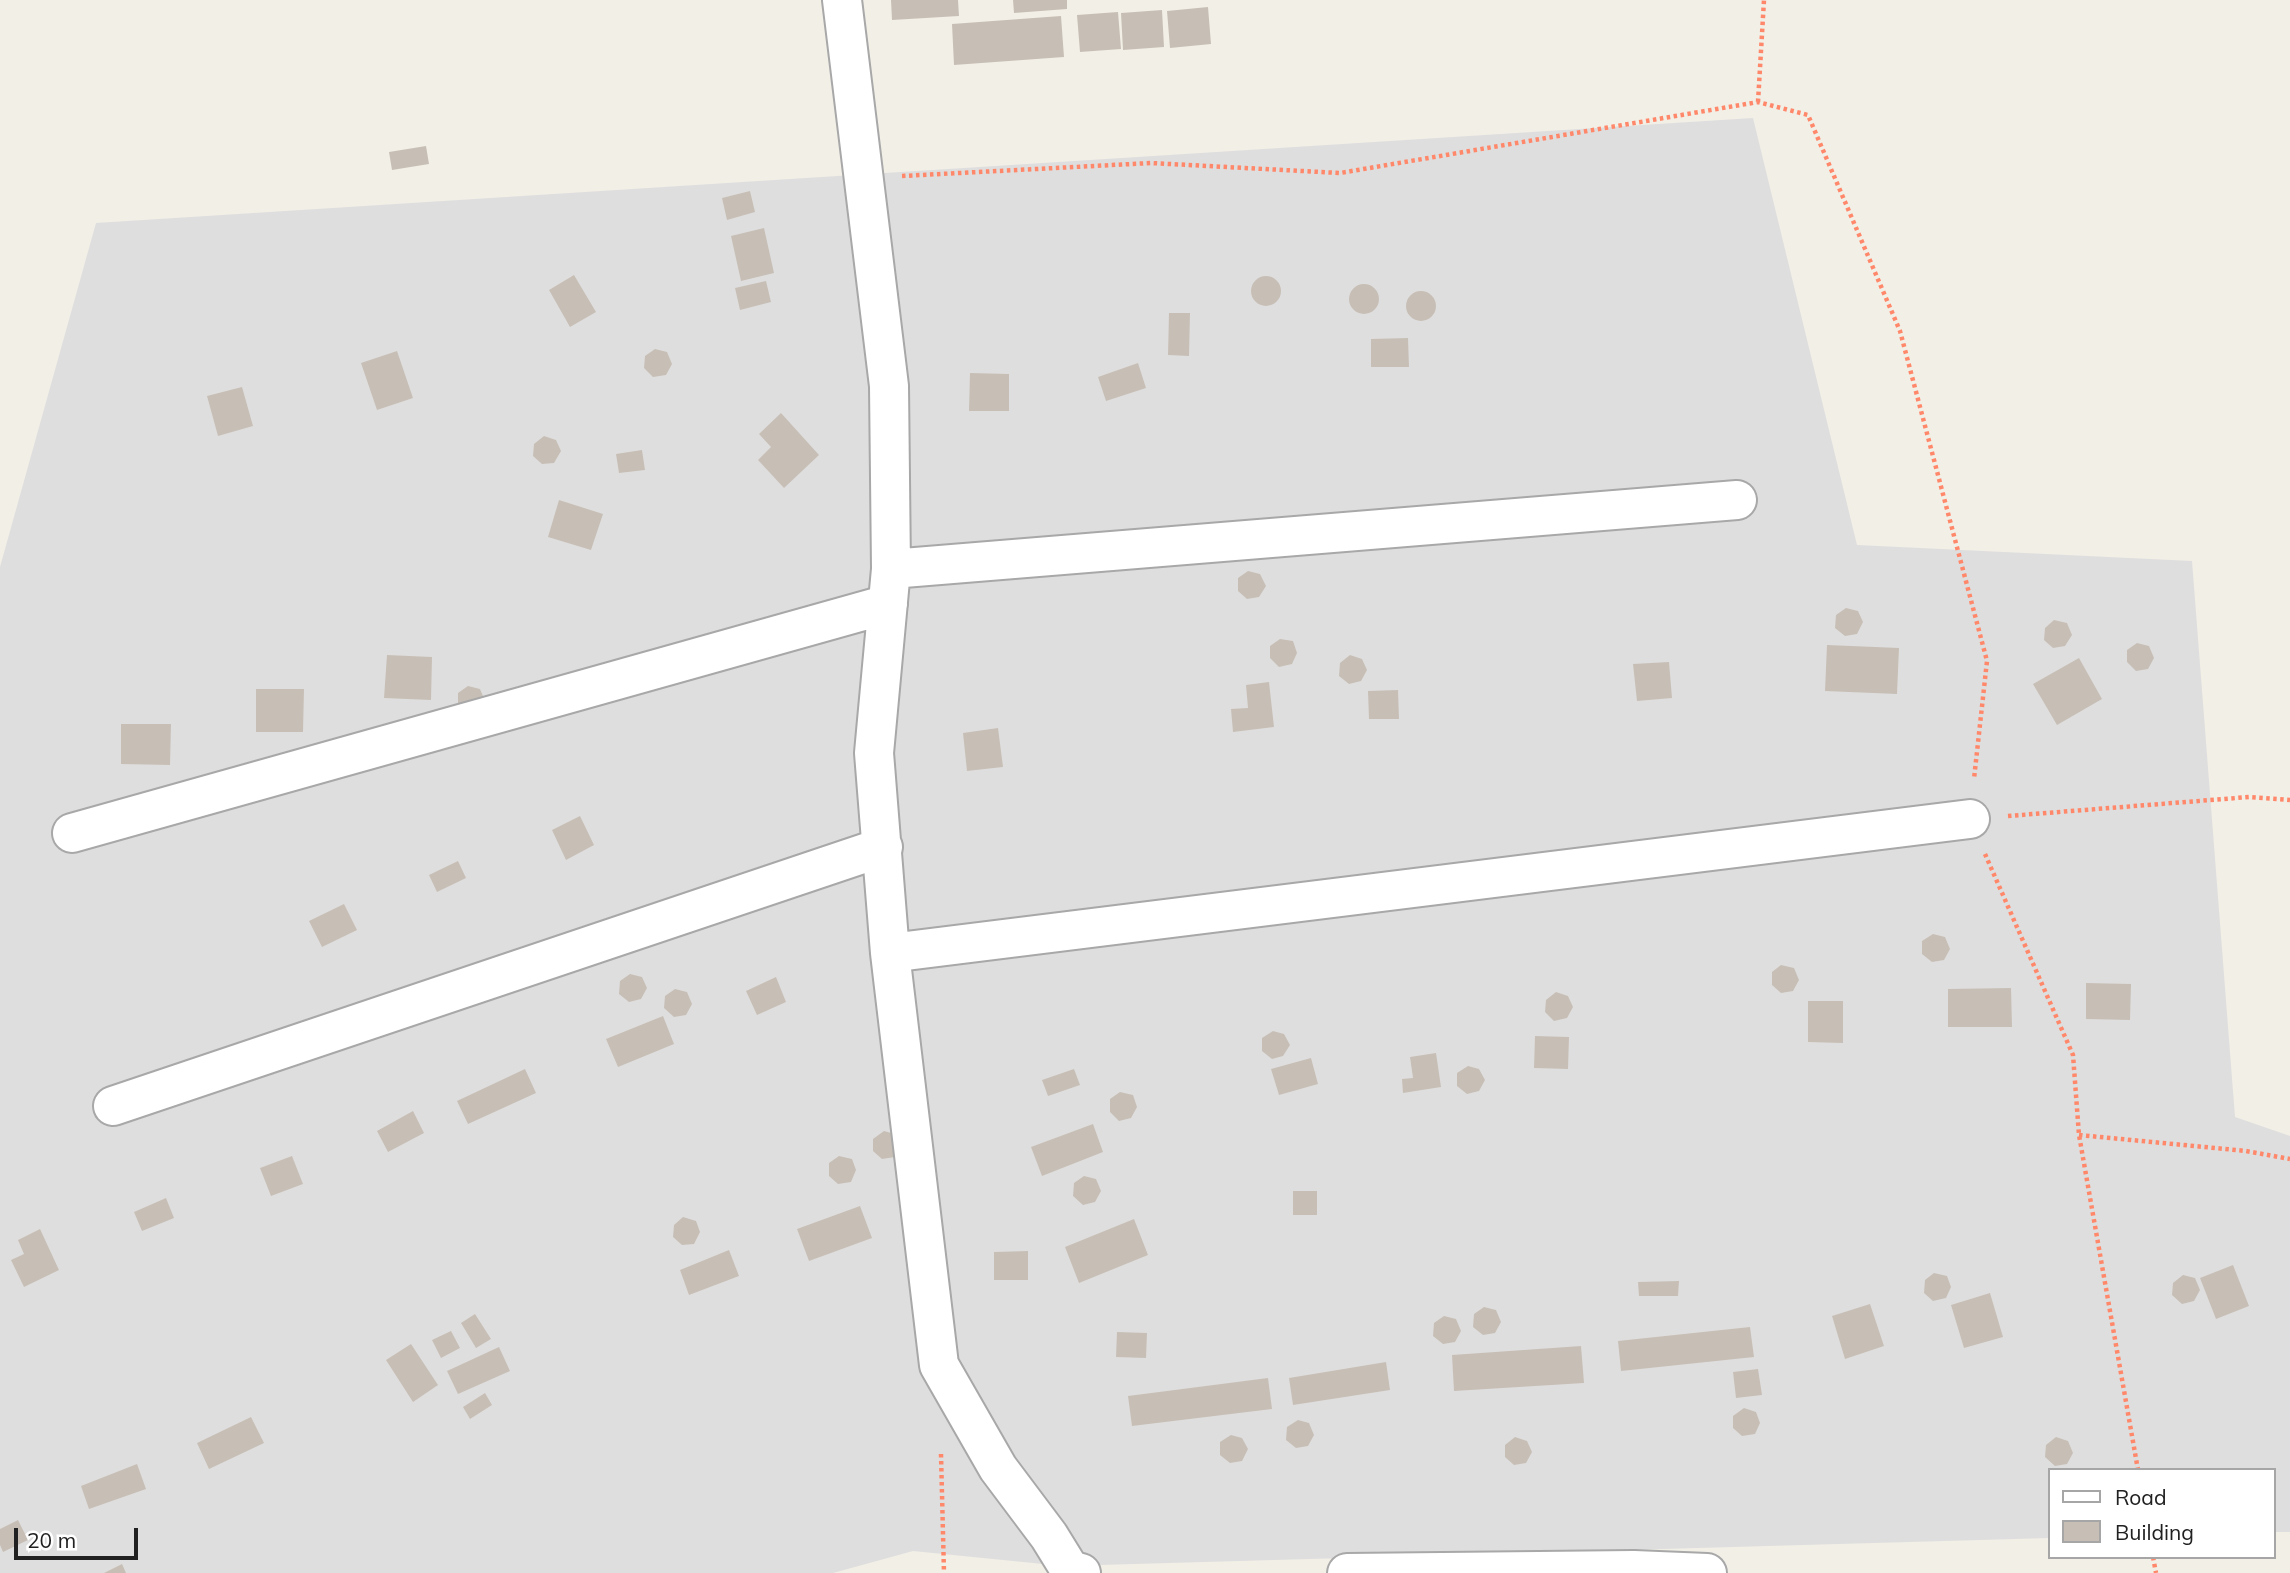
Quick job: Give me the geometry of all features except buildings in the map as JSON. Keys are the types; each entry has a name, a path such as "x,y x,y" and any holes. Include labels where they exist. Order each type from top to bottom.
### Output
{"street":[{"path":"842,0 889,386 890,586 874,754 890,953 939,1365 998,1468 1049,1536 1070,1570 1081,1573"},
{"path":"72,833 890,586 1737,500"},
{"path":"890,953 1970,818"},
{"path":"113,1106 883,847"},
{"path":"1346,1573 1634,1570 1707,1573"}],"path":[{"path":"1758,102 1764,0"},
{"path":"1970,818 2249,797 2290,800"},
{"path":"2079,1135 2246,1151 2290,1159"},
{"path":"941,1448 944,1573"}],"shaded area":[{"path":"1753,118 1857,545 2192,561 2235,1117 2290,1136 2290,1532 2276,1532 2276,1468 2048,1468 2048,1538 1063,1566 913,1551 833,1573 0,1573 0,567 96,223"}]}
